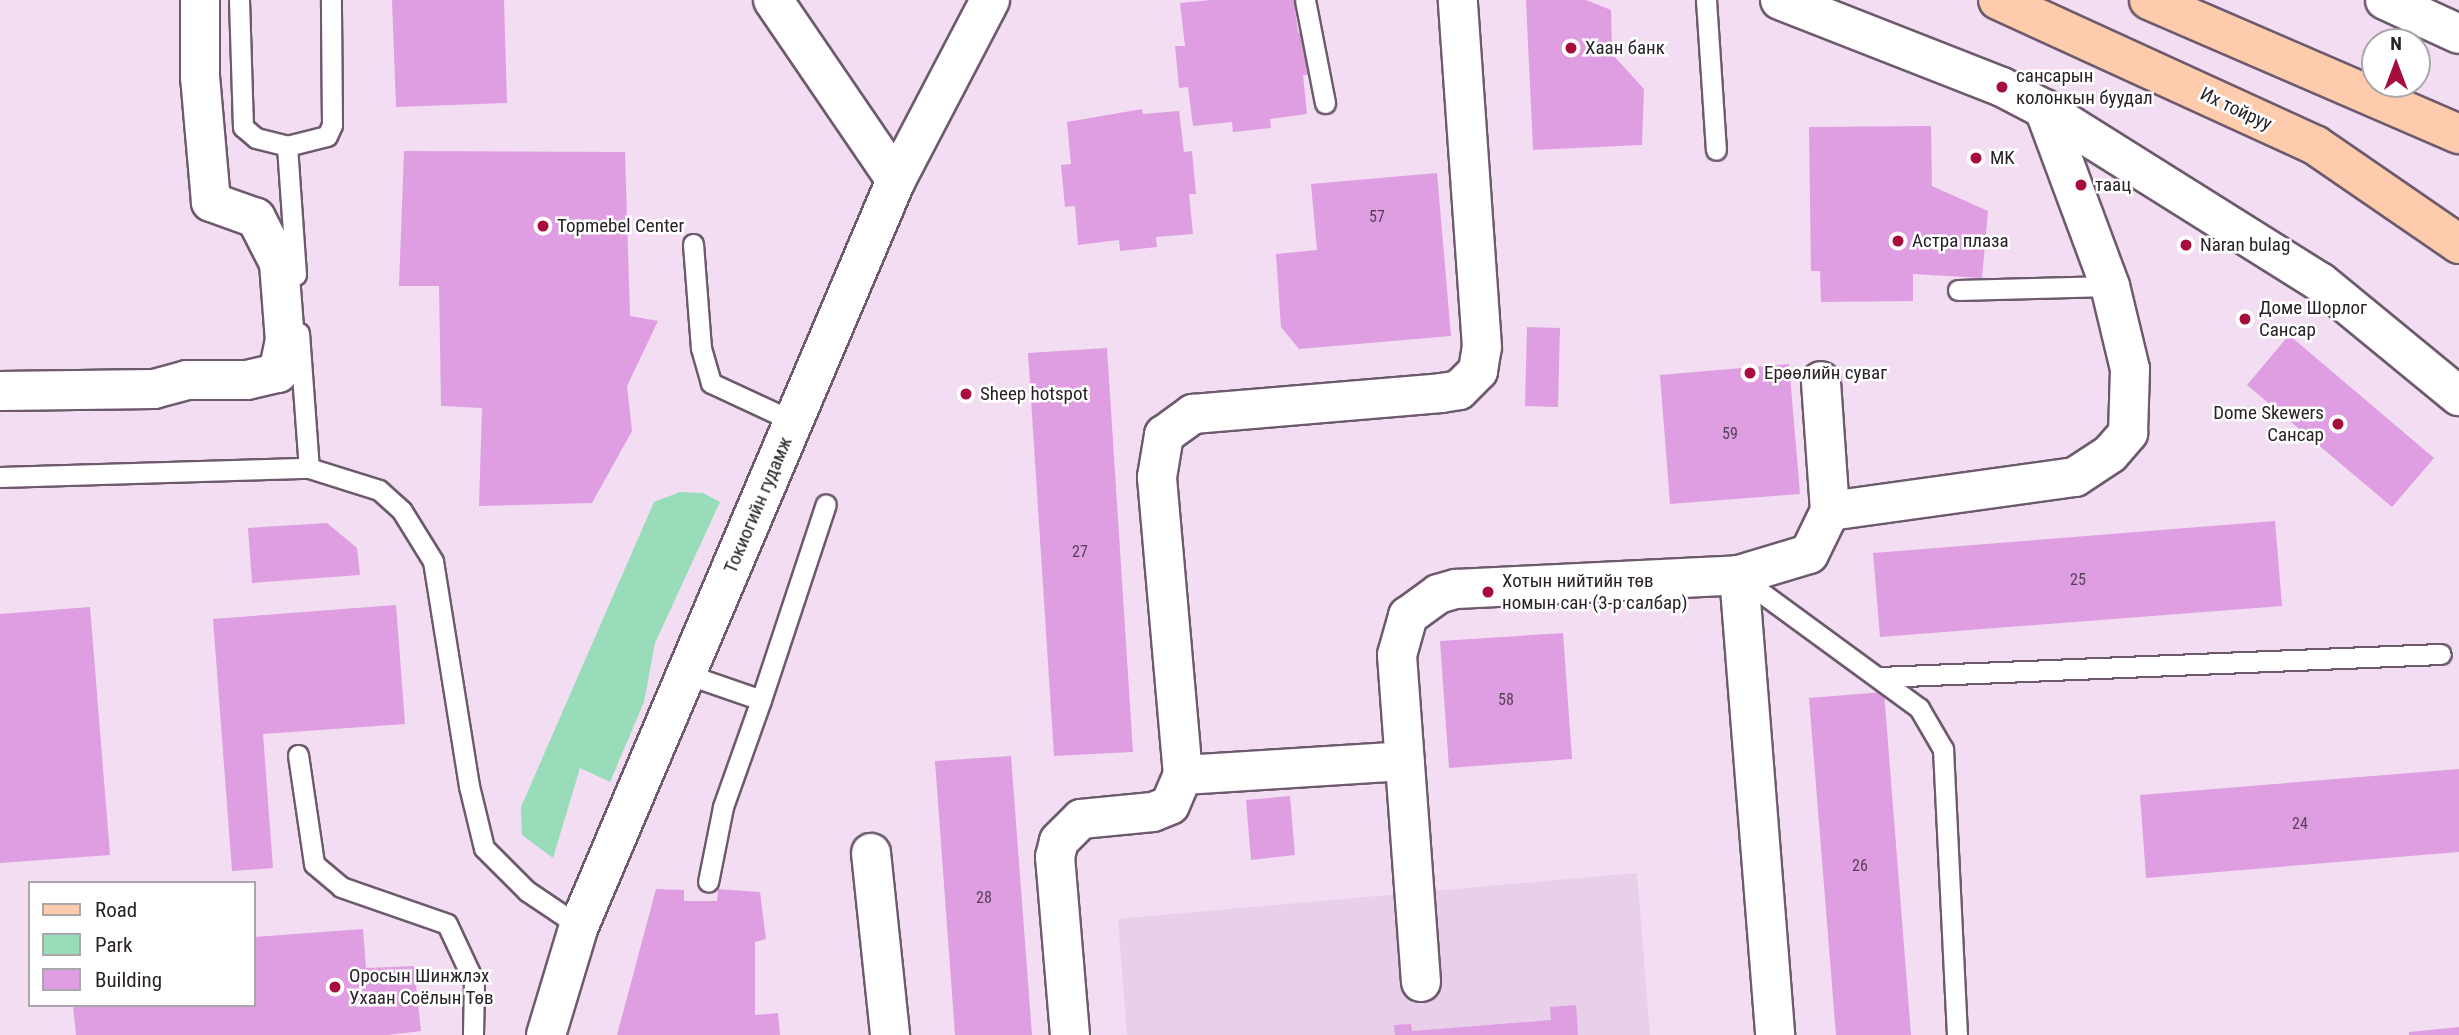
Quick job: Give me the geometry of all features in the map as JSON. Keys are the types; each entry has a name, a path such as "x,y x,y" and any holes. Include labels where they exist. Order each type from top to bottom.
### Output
{"main road":[{"name":"Их тойруу","path":"1998,0 2315,145 2416,211 2459,244"},
{"path":"2149,0 2459,134"}],"street":[{"path":"0,391 154,389 187,380 247,380 278,373 285,341 279,264 256,218 211,202 200,77 200,0"},
{"path":"773,0 896,180"},
{"name":"Токиогийн гудамж","path":"546,1035 579,926 896,180 990,0"},
{"path":"1070,1035 1055,857 1059,841 1081,819 1153,812 1170,804 1183,775 1157,477 1164,435 1193,414 1459,390 1478,371 1482,347 1458,0"},
{"path":"1780,0 2002,87 2044,109 2320,282 2459,396"},
{"path":"2385,0 2459,34"},
{"path":"1830,511 2075,477 2110,454 2128,433 2130,369 2110,286 2044,109"},
{"path":"1421,982 1396,656 1399,635 1408,616 1438,594 1455,589 1739,575 1809,554 1830,511 1821,381"},
{"path":"1739,575 1775,1035"},
{"path":"1183,775 1405,761"},
{"path":"871,853 890,1035"}],"lane":[{"path":"239,0 243,127 256,138 287,146 327,136 332,125 331,0"},
{"path":"1305,0 1325,103"},
{"path":"1706,0 1716,150"},
{"path":"287,146 309,468"},
{"path":"693,244 701,348 711,383 793,421"},
{"path":"1958,290 2110,286"},
{"path":"0,477 309,468 379,490 402,511 433,562 469,786 484,848 527,891 579,926"},
{"path":"708,882 723,807 826,504"},
{"path":"1739,575 1919,708 1943,750 1957,1035"},
{"path":"1880,677 2441,654"},
{"path":"686,674 761,700"},
{"path":"298,755 314,864 341,887 447,924 474,982 473,1035"}],"shaded area":[{"path":"1637,873 1650,1035 1127,1035 1118,919"}],"green space":[{"path":"680,492 703,493 720,502 655,643 644,702 610,782 580,768 553,858 522,835 521,807 654,502"}],"building":[{"path":"392,0 504,0 507,103 396,107"},
{"path":"1211,0 1294,0 1298,33 1305,32 1310,75 1303,75 1307,114 1270,119 1271,128 1233,132 1232,122 1193,126 1188,87 1179,88 1175,46 1185,46 1180,3"},
{"path":"1526,0 1586,0 1611,10 1612,54 1644,89 1642,145 1533,150"},
{"path":"1142,109 1143,114 1179,111 1184,152 1192,151 1196,194 1189,194 1193,234 1156,237 1157,247 1120,251 1119,240 1078,245 1075,206 1065,207 1061,165 1071,164 1067,122"},
{"name":"Астра плаза","path":"1931,126 1932,186 1988,211 1982,278 1913,274 1913,301 1821,302 1820,271 1811,271 1809,127"},
{"path":"404,151 625,152 630,316 658,321 627,386 632,431 592,503 479,506 482,408 441,406 439,286 399,286"},
{"path":"1437,173 1451,336 1299,349 1281,327 1276,254 1317,250 1311,184"},
{"path":"1527,327 1560,328 1558,407 1525,406"},
{"path":"2289,335 2434,458 2392,507 2247,385"},
{"path":"1107,348 1133,752 1054,756 1028,353"},
{"path":"1789,364 1800,494 1670,504 1660,375"},
{"path":"2275,521 2282,606 1880,637 1873,553"},
{"path":"327,523 357,548 360,575 252,583 248,528"},
{"path":"396,605 405,724 263,734 273,868 232,871 213,619"},
{"path":"90,607 110,855 0,863 0,614"},
{"path":"1563,633 1572,759 1449,768 1440,641"},
{"path":"1884,692 1911,1035 1836,1035 1809,698"},
{"path":"1011,756 1032,1035 955,1035 935,761"},
{"path":"2459,769 2459,852 2146,878 2140,795"},
{"path":"1290,796 1295,855 1251,860 1246,800"},
{"path":"656,889 684,890 684,901 717,901 718,889 760,892 766,939 755,942 755,1015 778,1013 780,1035 617,1035"},
{"name":"Оросын Шинжлэх Ухаан Соёлын Төв","path":"363,929 366,968 414,966 421,1031 387,1035 76,1035 73,1007 256,1007 256,937"},
{"path":"1576,1005 1578,1035 1395,1035 1394,1025 1411,1024 1412,1031 1551,1020 1550,1007"},
{"path":"2459,1027 2459,1035 2409,1035 2409,1032"}],"place":[{"name":"Хаан банк","path":"1571,48"},
{"name":"сансарын колонкын буудал","path":"2002,87"},
{"name":"MK","path":"1976,158"},
{"name":"таац","path":"2081,185"},
{"name":"Topmebel Center","path":"543,226"},
{"name":"Астра плаза","path":"1898,241"},
{"name":"Naran bulag","path":"2186,245"},
{"name":"Доме Шорлог Сансар","path":"2245,319"},
{"name":"Ерөөлийн суваг","path":"1750,373"},
{"name":"Sheep hotspot","path":"966,394"},
{"name":"Dome Skewers Сансар","path":"2338,424"},
{"name":"Хотын нийтийн төв номын сан (3-р салбар)","path":"1488,592"},
{"name":"Оросын Шинжлэх Ухаан Соёлын Төв","path":"335,987"}]}
